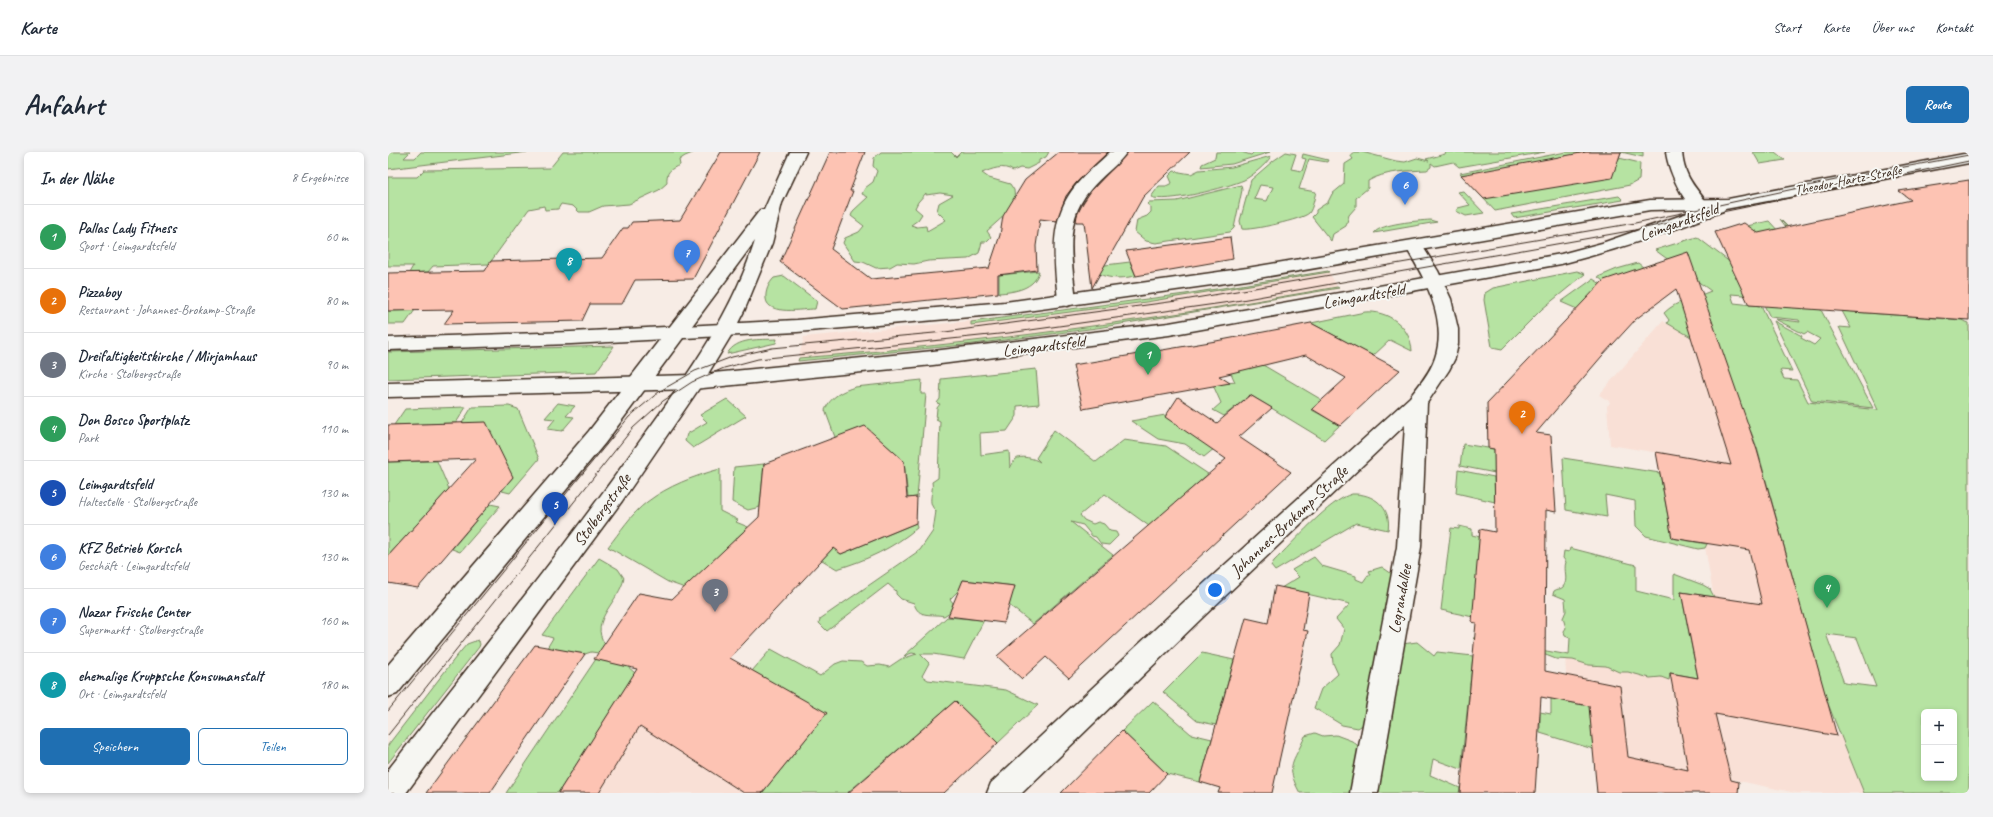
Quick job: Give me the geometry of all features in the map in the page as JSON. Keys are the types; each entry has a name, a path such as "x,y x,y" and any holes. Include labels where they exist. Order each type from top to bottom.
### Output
{"main road":[{"name":"Stolbergstraße","path":"388,793 614,495 693,382 726,329 755,263 774,203 798,152"},
{"path":"1067,300 1063,237 1069,210 1073,200 1083,188 1119,152"},
{"path":"1674,152 1675,163 1682,180 1702,208"},
{"name":"Theodor-Hartz-Straße","path":"1728,204 1969,158"},
{"name":"Stolbergstraße","path":"388,685 597,437 639,384 774,203"},
{"name":"Leimgardtsfeld","path":"388,344 508,341 797,326 912,317 1067,300 1247,274 1650,205 1702,208 1728,204"},
{"name":"Leimgardtsfeld","path":"388,390 693,382 918,360 1098,339 1177,328 1436,283 1587,253 1670,226 1702,208"},
{"name":"Johannes-Brokamp-Straße","path":"1001,793 1195,608 1417,402 1442,366 1446,354 1448,333 1445,315 1436,283 1414,246"},
{"name":"Legrandallee","path":"1364,793 1409,547 1417,402"}],"shaded area":[{"path":"1328,271 1339,289 1097,328 973,344 798,361 804,337 1043,314 1185,294"},
{"path":"1663,321 1691,337 1725,444 1757,448 1769,491 1733,486 1755,576 1758,577 1787,692 1733,683 1713,593 1705,547 1707,544 1695,479 1712,482 1708,461 1610,445 1607,406 1610,403 1599,395"},
{"path":"1565,654 1670,673 1688,770 1628,757 1620,687 1566,675"},
{"path":"1715,714 1841,736 1864,793 1796,793 1730,779"},
{"path":"640,726 665,741 744,793 599,793"}],"green space":[{"path":"388,152 410,152 404,158 415,158 421,152 528,152 388,169"},
{"path":"563,152 695,152 679,160 680,165 669,171 667,183 659,190 629,204 603,206 589,212 579,212 573,206 561,204 558,209 545,210 544,206 529,209 489,264 433,266 428,272 409,273 413,266 388,266 388,177 417,177 424,170 550,168"},
{"path":"881,152 951,152 956,157 961,152 1049,152 1046,157 1039,160 1039,163 1027,169 1020,168 1013,171 1001,168 982,173 989,178 1010,184 1014,190 1015,202 1006,214 987,231 991,237 986,242 982,242 979,253 968,259 928,261 914,264 897,263 890,267 876,268 863,262 855,261 843,243 845,238 859,232 864,226 851,216 853,211 868,197 862,194 865,188 873,182 877,171 873,166 874,158","holes":["926,193 926,195 940,193 953,195 939,203 937,211 946,220 927,231 926,226 917,227 911,225 918,220 922,214 915,208"]},
{"path":"1216,152 1241,152 1251,155 1254,152 1270,152 1232,164 1201,167 1202,164 1215,158"},
{"path":"1286,152 1296,154 1291,169 1302,171 1306,159 1302,158 1303,154 1328,160 1327,162 1309,159 1299,189 1316,192 1309,213 1277,224 1242,229 1240,221 1251,180","holes":["1260,185 1273,187 1267,201 1254,199"]},
{"path":"1354,152 1362,152 1405,162 1417,158 1429,161 1426,159 1445,154 1446,152 1545,152 1459,167 1453,162 1435,166 1431,163 1431,167 1427,170 1396,172 1382,175 1368,181 1368,188 1356,198 1356,207 1349,215 1346,226 1333,234 1331,241 1312,217 1316,213 1316,210 1328,202 1332,194 1344,184 1345,164 1353,159 1350,155"},
{"path":"1566,152 1621,152 1619,158 1640,163 1639,180 1630,185 1495,211 1460,173"},
{"path":"1621,152 1643,152 1643,157"},
{"path":"1753,152 1775,152 1785,160 1760,164"},
{"path":"1271,156 1255,173 1236,183 1183,197 1159,199 1151,197 1159,186 1166,186 1172,183 1169,176 1174,171 1191,174 1199,170 1232,167"},
{"path":"1241,185 1242,190 1234,228 1230,232 1156,243 1146,241 1135,232 1137,220 1147,216 1151,212 1151,207 1147,204 1149,202 1177,201"},
{"path":"1463,191 1484,213 1466,216 1456,211 1458,208 1470,205 1458,192"},
{"path":"1619,196 1623,200 1514,218 1511,214"},
{"path":"1780,219 1824,263 1821,310 1873,408 1812,401 1774,321 1802,336 1801,338 1814,345 1820,339 1807,332 1804,334 1775,319 1800,322 1799,320 1770,317 1759,295 1747,226 1769,221 1781,234 1795,239"},
{"path":"1430,220 1437,222 1374,233 1384,227 1392,225"},
{"path":"1697,237 1731,263 1755,296 1731,294 1734,303 1761,306 1792,371 1780,370 1784,379 1797,380 1808,402 1878,410 1839,327 1851,328 1842,311 1961,320 1969,323 1969,793 1864,793 1826,699 1757,448 1751,432 1691,337 1667,323 1669,320 1664,313 1669,309 1680,302 1711,291 1655,250","holes":["1826,634 1857,638 1876,687 1844,683"]},
{"path":"1130,262 1136,276 1111,278 1094,271 1089,267"},
{"path":"1638,263 1643,267 1607,284 1598,277 1617,269"},
{"path":"1039,271 1037,277 1029,286 1011,292 999,293 999,275"},
{"path":"1577,271 1585,274 1542,309 1502,349 1492,347 1484,300 1485,293 1493,288"},
{"path":"1329,272 1146,302 971,325 971,322 1185,294"},
{"path":"784,276 817,301 815,309 779,310 768,304 766,296 769,285 774,278"},
{"path":"1593,279 1604,286 1577,309 1561,302"},
{"path":"1337,287 1339,288 1097,328 973,344 798,361 799,358 934,346 1136,320"},
{"path":"415,310 405,324 388,324 388,311"},
{"path":"1365,312 1382,314 1397,322 1407,334 1411,342 1412,351 1390,340 1373,356 1311,323"},
{"path":"777,339 776,343 727,354 737,345 749,340"},
{"path":"614,346 596,372 388,379 388,352"},
{"path":"1263,365 1322,400 1312,410 1340,425 1324,440 1250,395 1224,416 1213,410 1221,403 1213,385 1235,382 1230,371"},
{"path":"1036,369 1039,404 1017,406 1017,416 1007,431 980,433 981,455 1009,451 1010,468 1015,460 1020,457 1031,458 1040,462 1036,458 1054,430 1096,462 1124,440 1166,446 1208,474 1149,526 1105,494 1080,515 1084,520 1093,524 1098,522 1104,524 1110,531 1116,532 1118,536 1109,545 1101,544 1083,525 1071,522 1113,555 1033,624 1009,605 1014,586 963,580 959,590 950,599 953,603 950,612 944,616 922,613 916,608 914,603 901,599 896,594 896,591 888,584 827,631 819,623 820,619 920,550 933,531 936,511 931,504 931,497 932,482 938,478 940,421 936,419 937,408 940,404 937,403 940,399 941,379"},
{"path":"922,380 921,394 926,394 917,497 908,498 904,461 879,439 839,448 825,410 833,398 846,390 855,387"},
{"path":"727,399 746,416 693,448 685,441 687,434 707,422 700,415"},
{"path":"558,403 575,406 566,416 574,417 562,431 547,429 555,419 545,418"},
{"path":"509,406 518,409 539,459 510,493 502,491 513,477 462,423 472,407"},
{"path":"466,407 456,423 394,425 405,409"},
{"path":"1194,410 1220,444 1204,457 1185,444 1158,439 1131,421"},
{"path":"1463,444 1494,449 1495,473 1460,466"},
{"path":"1563,458 1660,473 1672,538 1707,544 1705,548 1698,549 1646,536 1636,526 1635,501 1605,495 1607,517 1566,510"},
{"path":"437,461 449,489 388,556 388,462"},
{"path":"764,464 760,507 748,510 732,502 734,467"},
{"path":"720,469 720,511 738,520 736,522 748,527 685,588 668,582 608,547 636,512 655,496 682,482"},
{"path":"1458,470 1494,477 1495,502 1456,493"},
{"path":"1352,494 1367,496 1380,503 1387,515 1389,522 1388,530 1356,523 1275,571 1271,566 1274,561 1301,533 1333,504"},
{"path":"490,504 500,506 460,552 452,549"},
{"path":"916,523 917,528 899,542 859,562 837,569 822,560 833,548 841,554"},
{"path":"1459,526 1472,529 1472,535 1480,537 1473,617 1441,610 1451,528 1459,529"},
{"path":"1570,548 1636,565 1636,591 1674,600 1674,574 1710,589 1714,597 1681,592 1698,678 1670,673 1669,680 1661,677 1650,678 1628,672 1619,672 1606,666 1589,665 1573,660 1556,659 1543,654 1476,640 1473,638 1569,655 1570,638 1565,636 1564,631 1566,628 1563,618 1566,611 1565,599 1553,594 1554,591 1562,588 1565,584 1566,562 1563,558 1564,551 1569,552"},
{"path":"1314,557 1322,566 1356,576 1356,579 1363,582 1368,575 1371,575 1369,571 1382,567 1392,574 1402,644 1417,642 1434,656 1437,652 1473,656 1461,769 1433,759 1430,775 1460,788 1459,793 1300,793 1292,776 1292,764 1305,736 1315,733 1323,736 1336,735 1352,741 1362,749 1381,724 1392,713 1392,691 1373,676 1369,691 1385,704 1373,718 1358,728 1342,725 1314,708 1321,689 1338,674 1333,663 1332,654 1340,645 1344,629 1336,619 1350,604 1281,588 1299,577 1292,570"},
{"path":"599,558 618,569 624,578 617,595 602,619 600,627 601,636 605,644 599,653 591,652 585,654 547,648 553,638 542,635"},
{"path":"947,617 984,620 964,659 933,654 920,654 929,663 922,676 928,680 1006,690 1038,705 998,743 955,701 847,793 762,793 826,714 752,671 771,649 820,676 835,664 843,661 861,662 867,666 880,665 889,667 901,659 917,654 912,653 904,656"},
{"path":"478,640 480,644 479,647 388,763 388,745 467,644"},
{"path":"1202,653 1234,660 1216,725 1197,721 1163,692"},
{"path":"596,659 627,666 635,673 558,793 506,793"},
{"path":"1551,683 1567,702 1590,706 1593,749 1540,733 1540,712 1551,714"},
{"path":"1153,701 1191,734 1212,739 1200,782 1167,774 1122,731"}],"building":[{"path":"721,152 760,152 693,279 635,280 622,304 590,304 582,321 444,324 454,310 388,311 388,273 485,271 491,261 602,258 623,228 628,228 632,222 680,220"},
{"path":"830,152 865,152 850,191 853,191 831,249 871,279 989,268 1000,235 1003,216 1025,180 1059,152 1108,152 1076,183 1066,196 1057,221 1040,219 1036,246 1037,270 998,275 998,293 843,309 780,262"},
{"path":"1128,152 1190,152 1143,197 1092,288 1084,222 1076,222 1077,215 1091,191"},
{"path":"1586,152 1621,152 1612,178 1484,199 1461,175"},
{"path":"1969,180 1969,320 1749,305 1715,232 1744,223 1758,233 1911,200 1899,191"},
{"path":"1230,237 1233,259 1136,276 1126,251"},
{"path":"1688,252 1757,450 1837,736 1715,714 1731,780 1739,782 1738,793 1597,793 1589,706 1541,697 1535,793 1460,793 1476,623 1472,622 1480,529 1495,532 1494,449 1488,448 1487,403 1604,280","holes":["1676,289 1731,465 1656,452 1672,538 1749,550 1762,604 1681,592 1698,678 1670,673 1688,770 1628,757 1620,686 1545,671 1546,510 1556,512 1551,435 1536,433 1636,319"]},
{"path":"1311,323 1400,370 1340,426 1312,409 1346,378 1306,355 1219,376 1230,383 1083,409 1073,365 1216,341"},
{"path":"1250,395 1272,408 1239,437 1291,472 1069,678 1046,657 1022,679 997,656 1226,459 1165,417 1178,397 1217,423"},
{"path":"486,422 513,477 418,588 388,583 388,556 476,459 388,462 388,425"},
{"path":"865,426 904,461 907,498 917,497 916,523 841,554 833,548 730,658 827,713 762,793 744,793 640,726 599,793 558,793 637,669 594,659 639,593 672,599 759,517 764,464"},
{"path":"963,580 1015,586 1004,623 948,616"},
{"path":"1275,586 1309,593 1303,630 1308,631 1272,793 1218,793 1220,788 1200,782 1246,618 1268,623"},
{"path":"535,645 585,654 490,793 426,793"},
{"path":"955,701 998,743 944,793 848,793"},
{"path":"1122,731 1167,774 1149,793 1061,793"}],"tram line":[{"path":"388,711 629,417 660,391 695,371 732,357 772,348 945,332 1184,300 1635,223 1845,178 1969,155"},
{"path":"388,735 633,428 663,401 692,382 724,368 758,359 1009,333 1230,302 1635,230 1969,161"}],"place":[{"name":"KFZ Betrieb Korsch","path":"1405,205"},
{"name":"Nazar Frische Center","path":"687,273"},
{"name":"ehemalige Kruppsche Konsumanstalt","path":"569,281"},
{"name":"Pallas Lady Fitness","path":"1148,375"},
{"name":"Pizzaboy","path":"1522,434"},
{"name":"Leimgardtsfeld","path":"555,525"},
{"name":"Don Bosco Sportplatz","path":"1827,608"},
{"name":"Dreifaltigkeitskirche / Mirjamhaus","path":"715,612"}]}
